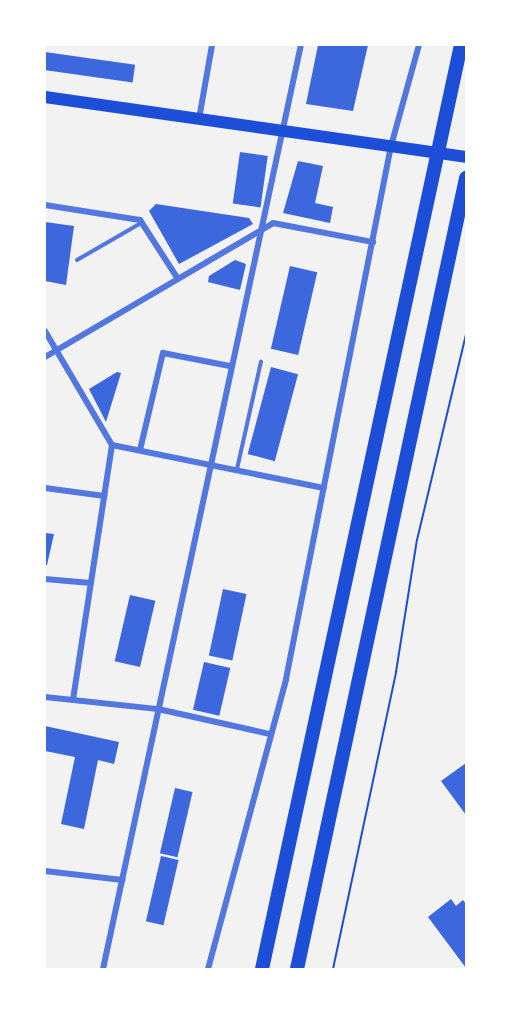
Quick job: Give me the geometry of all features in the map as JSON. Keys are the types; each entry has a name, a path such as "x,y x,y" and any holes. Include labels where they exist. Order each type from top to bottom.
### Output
{"highway":[{"path":"262,969 460,45"},
{"path":"297,969 466,178"}],"main road":[{"path":"45,97 466,157"}],"street":[{"path":"199,119 212,45"},
{"path":"103,969 230,366 261,231 280,131 301,45"},
{"path":"208,969 270,734 324,488 391,146 419,45"},
{"path":"45,205 142,223 178,279"},
{"path":"45,357 273,223 372,242"},
{"path":"45,331 112,445 73,700"},
{"path":"140,450 162,353 230,366"},
{"path":"112,445 210,463 324,488"},
{"path":"45,488 104,496"},
{"path":"45,579 91,583"},
{"path":"45,697 158,710 270,734"},
{"path":"45,871 122,880"}],"lane":[{"path":"76,260 142,223"},
{"path":"237,469 261,362"}],"path":[{"path":"333,969 396,672 417,540 466,335"}],"building":[{"path":"318,45 368,45 353,111 306,104"},
{"path":"45,52 135,65 133,82 45,70"},
{"path":"240,152 268,156 260,207 233,203"},
{"path":"298,161 323,166 315,203 333,207 330,223 283,213"},
{"path":"156,204 249,218 253,224 179,264 149,211"},
{"path":"45,222 74,226 66,285 45,281"},
{"path":"235,260 246,264 240,290 208,282 209,276"},
{"path":"290,266 317,272 298,355 271,349"},
{"path":"271,367 298,374 275,461 248,454"},
{"path":"117,372 121,373 106,422 89,389"},
{"path":"45,533 54,534 47,565 45,565"},
{"path":"223,589 246,594 232,661 209,656"},
{"path":"130,595 155,601 140,667 115,661"},
{"path":"204,662 230,668 219,716 193,710"},
{"path":"45,726 119,742 114,764 98,760 84,829 61,824 75,757 45,751"},
{"path":"466,763 466,815 441,781"},
{"path":"175,788 193,792 177,857 160,853"},
{"path":"161,856 179,860 163,925 146,921"},
{"path":"451,899 456,906 463,900 466,904 466,968 428,917"}]}
